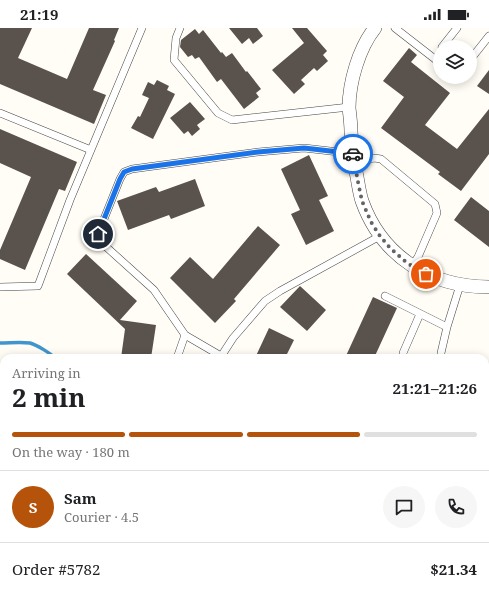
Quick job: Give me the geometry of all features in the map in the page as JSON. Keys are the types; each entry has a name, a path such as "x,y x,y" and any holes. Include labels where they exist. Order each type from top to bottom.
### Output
{"street":[{"path":"375,28 362,48 355,70 349,107 352,149 362,201 371,222 390,248 407,263 426,274 460,285 489,287"}],"lane":[{"path":"0,287 38,286 70,200 142,28"},
{"path":"180,28 176,38 174,60 218,113 232,120 349,107"},
{"path":"395,28 433,57"},
{"path":"448,40 458,28"},
{"path":"477,51 489,36"},
{"path":"0,113 91,150"},
{"path":"216,354 185,334 154,290 102,244 98,234 124,172 132,169 258,152 304,148 339,152 352,149"},
{"path":"355,163 374,158 381,159 435,204 437,213 418,257 412,266"},
{"path":"223,354 233,338 265,301 280,291 380,236"},
{"path":"441,354 446,327 460,285"},
{"path":"386,296 446,327"},
{"path":"403,354 420,314"},
{"path":"178,354 185,334"}],"building":[{"path":"0,28 32,28 18,58 67,79 89,28 119,28 114,40 115,41 93,90 106,95 94,124 0,84"},
{"path":"229,28 257,28 263,36 253,44 249,38 242,44"},
{"path":"292,28 307,28 327,51 323,55 328,61 317,71 314,68 301,80 305,84 294,94 272,70 304,43"},
{"path":"195,29 199,34 203,30 221,53 222,52 226,57 232,53 261,89 256,93 259,97 244,109 221,79 217,82 199,57 195,59 192,55 188,57 180,47 181,40"},
{"path":"409,48 417,55 411,62 433,79 433,84 439,84 450,93 425,125 457,149 489,109 489,154 461,191 438,174 440,172 381,128 404,97 383,81"},
{"path":"489,70 489,94 477,86"},
{"path":"157,80 169,86 167,90 175,94 153,139 131,128 138,116 140,117 149,98 142,95 148,82 154,85"},
{"path":"190,102 205,119 197,125 200,129 192,136 188,131 184,134 170,118"},
{"path":"0,129 77,162 65,191 59,189 25,270 0,259 0,250 31,177 0,163"},
{"path":"309,155 328,196 319,200 334,231 306,245 291,214 300,210 281,169"},
{"path":"195,179 205,206 171,219 169,215 128,230 117,201 156,187 159,192"},
{"path":"471,197 489,211 489,247 454,220"},
{"path":"258,226 280,245 234,299 236,301 215,323 170,278 190,257 213,279"},
{"path":"86,254 137,301 120,320 156,325 152,354 122,354 125,329 67,274"},
{"path":"300,286 326,310 307,331 280,307"},
{"path":"373,297 397,308 376,354 347,354"},
{"path":"269,328 294,340 287,354 257,354"}],"waterway":[{"path":"0,343 30,343 50,354"}],"way so far":[{"path":"353,154 362,201 371,222 390,248 407,263 426,274"}],"route":[{"path":"98,234 120,179 124,172 132,169 258,152 304,148 339,152 352,149 353,154"}]}
